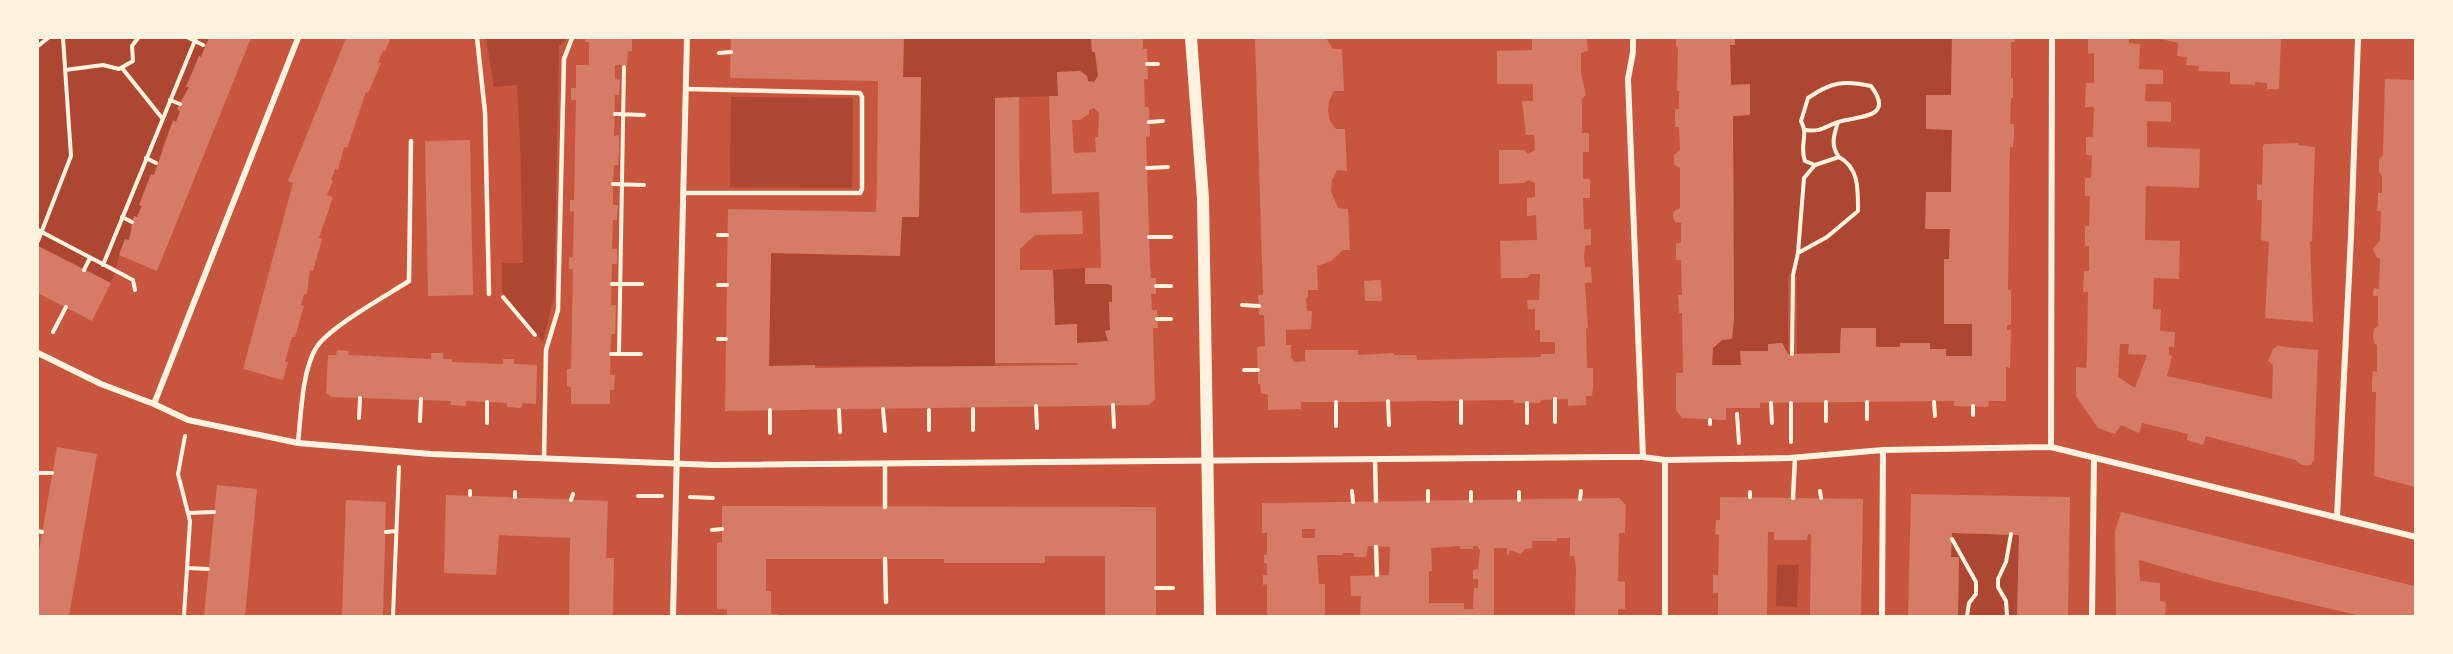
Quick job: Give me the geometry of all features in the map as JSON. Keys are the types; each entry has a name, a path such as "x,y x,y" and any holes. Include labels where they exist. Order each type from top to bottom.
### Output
{"main road":[{"path":"1192,40 1203,199 1210,616"}],"street":[{"path":"154,404 298,38"},
{"path":"674,616 687,38"},
{"path":"1634,38 1634,52 1628,79 1643,457"},
{"path":"2051,447 2052,38"},
{"path":"2337,517 2351,247 2358,38"},
{"path":"38,353 101,384 188,420 298,443 400,452 677,464 885,464 1643,457 1665,460 1741,459 1793,458 1883,450 2051,447 2415,537"},
{"path":"1882,616 1883,450"},
{"path":"2092,616 2094,458"},
{"path":"1665,460 1665,616"}],"lane":[{"path":"477,38 485,112 489,294"},
{"path":"544,459 546,350 558,310 564,59 572,38"},
{"path":"683,193 855,194 860,193 862,189 862,97 860,93 686,89"},
{"path":"298,443 308,370 315,349 327,334 409,281 411,141"},
{"path":"1793,458 1793,498"},
{"path":"1375,459 1376,501"},
{"path":"885,464 885,507"},
{"path":"1376,547 1377,575"},
{"path":"885,559 886,602"}],"path":[{"path":"38,46 48,38"},
{"path":"38,241 71,156 63,38"},
{"path":"65,70 103,65 122,68 133,61 132,46 138,38"},
{"path":"189,38 203,45"},
{"path":"103,265 195,39"},
{"path":"719,53 731,52"},
{"path":"1147,64 1158,63"},
{"path":"619,354 624,67"},
{"path":"122,68 163,118"},
{"path":"1806,130 1816,132 1838,122 1866,118 1875,113 1878,105 1877,94 1871,86 1847,83 1832,84 1808,98 1802,121 1806,130 1802,152 1805,161 1815,165"},
{"path":"170,100 180,104"},
{"path":"615,114 644,115"},
{"path":"1149,122 1163,121"},
{"path":"1798,253 1827,237 1858,211 1855,173 1850,163 1839,157 1834,150 1833,141 1838,122"},
{"path":"1792,354 1793,275 1798,253 1804,177 1815,165 1839,157"},
{"path":"146,158 156,163"},
{"path":"1147,168 1168,167"},
{"path":"613,184 644,185"},
{"path":"122,217 132,222"},
{"path":"40,231 132,280 135,290"},
{"path":"718,235 728,235"},
{"path":"1149,237 1171,237"},
{"path":"84,270 90,258"},
{"path":"612,284 642,284"},
{"path":"718,285 727,285"},
{"path":"1156,286 1171,286"},
{"path":"489,294 501,295 546,350"},
{"path":"1242,305 1258,306"},
{"path":"53,332 66,307"},
{"path":"1157,319 1171,319"},
{"path":"718,339 726,339"},
{"path":"611,354 641,354"},
{"path":"1244,370 1258,370"},
{"path":"358,418 360,398"},
{"path":"420,421 421,399"},
{"path":"1555,399 1555,422"},
{"path":"1388,401 1389,424"},
{"path":"1461,401 1461,423"},
{"path":"487,402 487,423"},
{"path":"1336,402 1336,426"},
{"path":"1826,402 1826,421"},
{"path":"1867,402 1867,419"},
{"path":"1934,402 1935,416"},
{"path":"1527,403 1527,423"},
{"path":"1771,403 1772,423"},
{"path":"1791,403 1793,458"},
{"path":"1113,405 1114,427"},
{"path":"1036,406 1037,428"},
{"path":"1972,406 1973,415"},
{"path":"973,409 973,430"},
{"path":"770,410 770,433"},
{"path":"839,410 840,432"},
{"path":"884,410 885,431"},
{"path":"929,410 929,430"},
{"path":"1737,414 1741,459"},
{"path":"184,616 190,521 178,474 188,420"},
{"path":"393,616 400,452"},
{"path":"38,473 52,473"},
{"path":"1352,491 1353,502"},
{"path":"1428,491 1428,501"},
{"path":"1580,499 1581,491"},
{"path":"1820,491 1821,498"},
{"path":"1471,492 1471,501"},
{"path":"1519,492 1519,500"},
{"path":"572,500 573,494"},
{"path":"638,496 666,496"},
{"path":"690,497 713,498"},
{"path":"188,513 214,513"},
{"path":"712,530 722,529"},
{"path":"386,532 396,531"},
{"path":"2007,616 2006,601 1998,587 1998,579 2006,562 2011,534"},
{"path":"1952,539 1976,582 1976,594 1969,603 1967,616"},
{"path":"187,568 208,569"},
{"path":"1156,588 1173,588"}],"shaded area":[{"path":"38,38 209,38 206,45 204,44 201,57 199,56 187,86 189,87 185,99 182,98 177,109 180,111 176,122 173,121 161,151 164,152 159,163 157,162 137,217 134,216 129,240 125,239 111,283 38,246"},
{"path":"486,38 567,38 559,46 554,295 543,342 502,292 502,263 523,263 517,85 494,87"},
{"path":"904,38 1091,38 1092,52 1095,52 1098,76 1094,82 1088,81 1087,76 1080,71 1057,72 1058,96 995,98 995,366 769,366 771,253 900,256 902,217 919,216 921,78 903,77"},
{"path":"1735,38 1952,38 1951,95 1926,95 1926,129 1952,130 1951,192 1925,229 1950,229 1949,259 1944,259 1944,323 1972,324 1972,356 1946,356 1946,349 1930,349 1929,343 1901,343 1900,347 1876,347 1875,328 1841,329 1840,353 1797,354 1797,276 1788,274 1788,354 1782,343 1769,344 1768,351 1740,351 1741,365 1712,365 1713,348 1722,340 1734,320 1733,116 1750,115 1750,84 1731,85 1730,45 1735,45"},
{"path":"731,97 853,98 852,188 730,187"},
{"path":"1085,268 1086,284 1112,286 1112,302 1109,302 1110,330 1105,331 1108,341 1077,343 1077,324 1055,325 1053,270"},
{"path":"1952,533 2019,535 2017,616 1958,616 1959,558 1951,557"},
{"path":"1777,565 1799,565 1797,607 1776,606"}],"building":[{"path":"209,38 251,38 157,271 119,255 125,239 129,240 134,216 137,217 142,206 139,205 151,174 154,175 173,120 176,122 180,111 177,109 189,87 186,87 199,56 201,57 205,47 204,43 206,45"},
{"path":"346,38 388,38 390,40 378,62 381,63 368,93 366,92 347,148 344,147 338,170 335,169 331,180 333,181 327,195 333,197 319,238 322,239 313,271 310,270 307,294 304,294 301,305 304,306 285,362 288,362 283,380 243,369 293,183 288,181"},
{"path":"585,38 632,38 632,51 628,51 627,65 615,65 615,79 620,80 619,95 615,95 614,136 619,135 619,150 618,165 614,165 613,184 613,205 618,205 617,220 613,220 612,249 617,249 617,264 612,264 611,305 616,305 615,334 611,334 610,375 615,375 614,390 610,390 610,404 571,404 571,387 567,386 567,369 571,369 573,269 569,269 569,257 573,258 574,211 570,212 570,200 574,200 576,100 571,100 571,88 576,88 576,65 589,65 589,42 585,42"},
{"path":"731,38 904,38 903,77 921,77 919,217 902,217 900,256 771,253 769,366 815,365 815,368 1077,365 1077,363 995,363 995,98 1019,97 1020,213 1082,211 1083,234 1035,235 1020,249 1020,270 1053,270 1055,325 1077,324 1077,343 1108,341 1105,331 1110,330 1109,302 1112,302 1112,286 1085,284 1085,268 1101,268 1099,192 1052,194 1049,96 1058,96 1057,72 1080,71 1087,76 1088,81 1094,82 1098,76 1091,38 1143,38 1143,49 1147,49 1148,79 1144,79 1145,107 1149,107 1150,136 1146,137 1150,266 1151,278 1156,278 1156,294 1151,294 1152,310 1157,310 1158,328 1153,328 1155,399 1149,405 725,411 728,209 876,212 877,179 878,81 730,78","holes":["1094,108 1099,113 1098,137 1095,137 1096,152 1074,153 1072,120 1080,120"]},
{"path":"1255,38 1326,38 1333,49 1342,49 1344,91 1334,91 1329,101 1328,111 1330,121 1336,129 1345,129 1347,171 1337,170 1332,180 1331,191 1338,208 1348,209 1350,250 1343,250 1331,261 1317,266 1318,290 1308,290 1308,298 1306,298 1307,311 1312,311 1311,329 1286,330 1286,345 1291,345 1291,358 1295,362 1305,361 1305,350 1358,350 1358,355 1394,353 1394,355 1416,355 1417,360 1541,357 1541,354 1555,354 1555,342 1540,342 1540,330 1535,330 1535,309 1528,309 1527,300 1539,300 1540,274 1530,274 1527,278 1501,278 1500,241 1537,240 1536,215 1527,216 1527,198 1535,197 1535,183 1529,180 1524,183 1499,184 1499,150 1524,150 1528,154 1535,150 1534,135 1526,135 1522,101 1533,101 1533,84 1497,84 1497,51 1532,50 1532,38 1587,38 1588,51 1581,53 1581,74 1586,95 1582,99 1582,133 1589,133 1589,152 1583,152 1583,179 1590,179 1590,198 1583,198 1584,229 1591,229 1591,245 1585,246 1584,257 1585,267 1591,267 1592,283 1585,283 1588,329 1586,328 1587,368 1593,368 1593,387 1592,396 1586,396 1586,405 1568,406 1568,399 1541,400 1540,403 1514,403 1514,400 1301,402 1301,409 1268,410 1268,395 1261,393 1260,384 1258,384 1257,347 1265,346 1264,315 1259,315 1258,295 1263,295"},
{"path":"1676,38 1735,38 1735,45 1730,45 1731,85 1750,84 1750,115 1733,116 1734,320 1732,339 1722,340 1713,348 1712,365 1741,365 1740,351 1768,351 1768,344 1782,343 1788,354 1840,353 1841,328 1876,328 1876,347 1900,347 1900,343 1930,343 1930,349 1946,349 1946,356 1972,356 1972,324 1944,324 1944,259 1949,259 1950,229 1925,229 1926,192 1951,192 1952,130 1926,129 1926,95 1951,95 1952,38 2015,38 2015,42 2011,42 2013,98 2011,98 2010,124 2014,124 2014,136 2013,147 2010,147 2008,290 2011,290 2011,325 2007,325 2007,330 2011,330 2010,368 2006,367 2006,401 1989,401 1988,407 1954,406 1954,401 1760,403 1760,408 1726,408 1726,420 1682,418 1676,410 1676,373 1683,373 1682,313 1679,313 1678,295 1682,295 1681,260 1676,260 1676,243 1681,243 1681,223 1675,222 1673,216 1674,211 1680,208 1680,168 1674,165 1674,155 1680,150 1679,127 1675,127 1675,109 1679,109"},
{"path":"2088,38 2129,38 2129,43 2140,44 2139,69 2163,70 2163,84 2146,84 2145,101 2171,102 2171,122 2147,121 2147,147 2200,149 2199,188 2146,186 2145,240 2180,241 2179,279 2154,278 2153,309 2161,309 2160,331 2175,332 2174,347 2169,347 2169,355 2172,356 2167,376 2272,399 2273,365 2268,361 2273,349 2277,346 2318,350 2314,459 2311,465 2302,465 2295,460 2206,436 2203,445 2187,440 2188,434 2142,423 2139,433 2121,425 2115,434 2098,428 2076,396 2076,367 2086,368 2087,356 2088,292 2083,292 2084,271 2089,271 2089,246 2085,246 2085,226 2089,226 2090,196 2085,196 2085,178 2091,178 2092,155 2086,155 2086,137 2093,137 2094,107 2085,107 2086,83 2094,83 2094,53 2088,54","holes":["2120,344 2129,344 2128,354 2147,355 2135,388 2118,377"]},
{"path":"2157,38 2281,38 2279,89 2267,89 2267,83 2230,84 2230,72 2198,71 2199,66 2186,65 2187,57 2177,56 2178,43"},
{"path":"2385,79 2415,80 2415,487 2374,476 2376,392 2372,392 2372,382 2373,371 2377,372 2377,345 2374,343 2373,335 2374,329 2378,326 2378,296 2373,296 2373,292 2374,288 2379,289 2380,259 2376,257 2373,249 2380,240 2381,211 2377,211 2378,193 2382,193 2379,159 2383,155"},
{"path":"470,140 473,295 428,296 425,141"},
{"path":"2298,143 2298,145 2315,147 2312,241 2310,242 2313,322 2265,318 2269,242 2261,240 2262,200 2257,200 2257,184 2262,185 2263,146 2265,144"},
{"path":"38,246 111,283 92,321 38,293"},
{"path":"1381,280 1382,301 1365,301 1364,281"},
{"path":"337,350 349,351 348,355 431,359 431,353 443,353 443,359 452,359 452,362 503,364 503,359 514,359 514,364 537,365 536,404 522,403 522,408 507,407 507,403 466,401 466,406 450,405 451,401 331,397 326,393 328,355 336,355"},
{"path":"57,447 97,454 69,616 38,616 38,556"},
{"path":"217,485 257,489 245,616 204,616"},
{"path":"1911,494 2070,497 2068,616 2017,616 2019,535 1952,533 1951,557 1959,557 1958,616 1908,616"},
{"path":"446,495 608,501 606,558 614,558 613,616 569,616 570,538 499,535 496,575 444,573"},
{"path":"1720,497 1863,499 1861,616 1810,616 1811,534 1808,534 1807,540 1774,540 1774,532 1768,532 1767,616 1718,616 1718,593 1713,593 1713,575 1718,575 1719,535 1715,534 1716,520 1720,520"},
{"path":"1619,498 1626,505 1625,533 1619,533 1618,581 1625,582 1625,609 1618,609 1618,616 1575,616 1576,568 1574,556 1570,556 1570,538 1557,538 1557,541 1532,541 1532,548 1525,549 1521,554 1509,550 1509,555 1507,548 1494,548 1494,616 1360,616 1361,596 1351,596 1350,576 1389,575 1390,547 1368,546 1366,557 1354,557 1354,553 1317,555 1319,584 1325,584 1325,616 1267,616 1267,584 1263,585 1263,575 1267,575 1264,555 1267,554 1267,533 1262,533 1262,503","holes":["1302,529 1315,529 1315,538 1302,538","1460,546 1460,549 1473,549 1473,546 1477,546 1480,550 1478,569 1473,570 1473,579 1478,579 1478,588 1474,588 1473,609 1464,609 1464,603 1429,603 1429,571 1432,571 1431,548"]},
{"path":"346,500 386,502 383,616 342,616"},
{"path":"722,506 1156,507 1156,616 1105,616 1105,556 1045,556 1045,563 944,563 944,559 766,559 766,591 771,591 771,614 778,614 778,616 727,616 727,609 717,609 717,543 722,542"},
{"path":"2121,512 2414,586 2414,616 2361,616 2212,581 2139,560 2140,581 2160,583 2160,601 2166,602 2165,616 2116,616 2115,531"}]}
